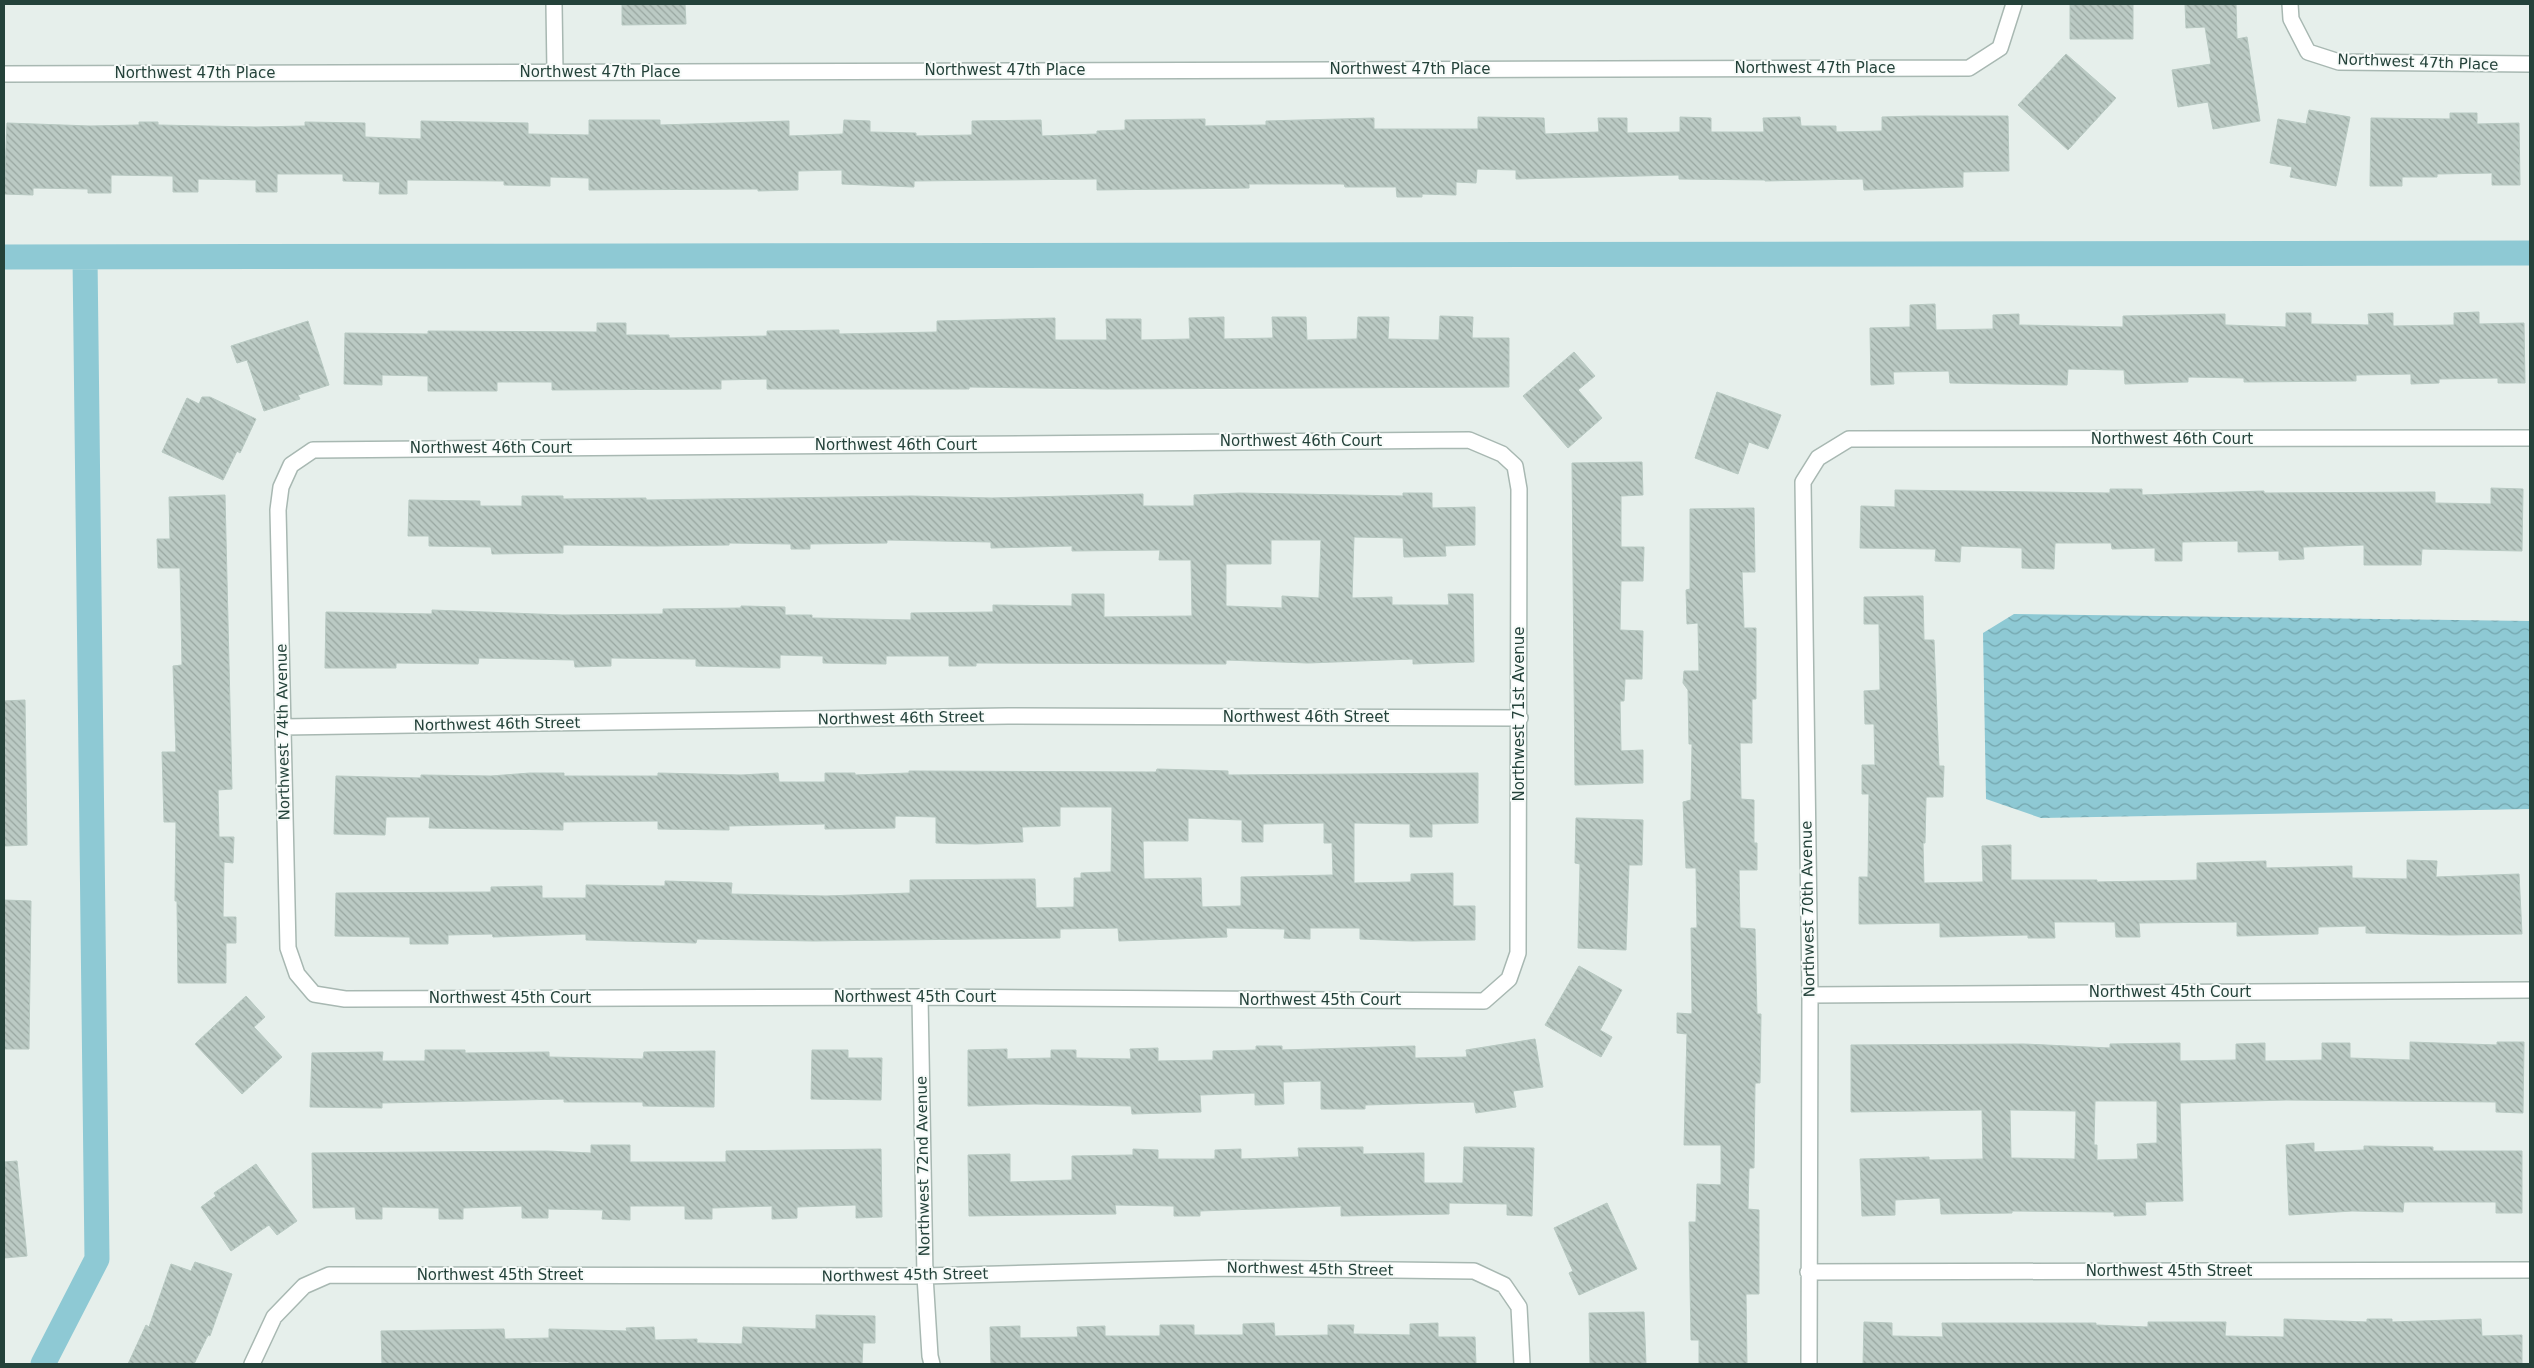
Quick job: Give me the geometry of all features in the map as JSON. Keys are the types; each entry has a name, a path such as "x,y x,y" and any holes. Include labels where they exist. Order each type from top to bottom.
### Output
{"street":[{"path":"554,4 555,72"},
{"name":"Northwest 47th Place","path":"4,74 1969,68 2000,48 2014,4"},
{"name":"Northwest 47th Place","path":"2290,4 2292,18 2308,52 2339,62 2530,64"},
{"name":"Northwest 46th Court","path":"1818,458 1849,439 2530,438"},
{"name":"Northwest 46th Court","path":"291,464 313,450 1469,440 1502,454"},
{"name":"Northwest 71st Avenue","path":"1502,454 1515,466 1519,490 1518,953 1508,979"},
{"name":"Northwest 70th Avenue","path":"1808,1364 1810,995 1804,482 1818,458"},
{"name":"Northwest 74th Avenue","path":"291,464 281,488 278,510 288,948 297,974 314,994"},
{"name":"Northwest 46th Street","path":"283,727 1008,716 1520,718"},
{"name":"Northwest 45th Court","path":"314,994 345,999 920,996 1484,1001 1508,979"},
{"name":"Northwest 45th Court","path":"1810,995 2530,990"},
{"name":"Northwest 72nd Avenue","path":"920,996 925,1276 932,1364"},
{"name":"Northwest 45th Street","path":"252,1364 274,1317 304,1286 329,1275 925,1276 1223,1268 1474,1271 1504,1285 1519,1307 1522,1364"},
{"name":"Northwest 45th Street","path":"1808,1272 2530,1270"}],"water":[{"path":"2014,614 2530,621 2530,809 2041,818 1986,799 1983,633"}],"building":[{"path":"622,4 685,4 686,24 622,25"},
{"path":"2070,4 2133,4 2133,39 2070,39"},
{"path":"2185,4 2236,4 2237,39 2247,37 2260,121 2213,129 2208,102 2178,107 2172,70 2211,64 2205,27 2186,28"},
{"path":"2066,54 2116,98 2068,150 2018,105"},
{"path":"2309,110 2350,117 2336,186 2290,177 2292,167 2270,163 2278,119 2306,124"},
{"path":"2450,113 2477,113 2477,124 2519,123 2520,185 2492,185 2492,173 2437,174 2437,177 2402,177 2402,186 2370,186 2371,118 2450,119"},
{"path":"2008,116 2009,171 1963,172 1963,187 1864,190 1863,179 1765,181 1679,179 1679,175 1516,179 1516,170 1477,169 1476,183 1456,182 1456,195 1422,194 1422,197 1397,197 1396,187 1345,187 1344,184 1249,184 1249,188 1097,190 1097,179 914,181 914,187 842,184 842,170 798,171 798,190 589,190 589,178 550,177 550,186 504,185 504,181 407,180 407,194 379,194 380,182 343,181 343,174 277,174 277,192 256,192 256,180 198,179 198,192 173,192 173,176 111,175 111,193 88,193 88,189 33,188 33,195 4,194 7,123 90,126 139,125 139,122 158,122 158,125 256,127 305,126 305,122 365,123 365,137 421,139 421,121 528,123 528,134 589,135 589,120 660,120 660,125 789,121 789,136 843,134 844,120 870,121 870,132 916,133 916,136 972,135 972,121 1041,120 1042,136 1097,134 1097,131 1125,130 1125,120 1205,119 1205,126 1266,125 1266,121 1374,118 1374,129 1478,129 1478,117 1544,118 1545,134 1599,132 1598,118 1627,118 1627,133 1680,132 1680,117 1711,118 1711,132 1764,132 1763,118 1800,117 1801,126 1836,126 1836,132 1882,131 1882,117"},
{"path":"1935,304 1936,330 1993,329 1993,315 2019,314 2019,325 2123,327 2123,316 2225,314 2225,325 2286,327 2286,313 2311,313 2311,324 2369,325 2368,314 2393,313 2393,326 2454,325 2454,313 2479,312 2479,324 2524,323 2525,383 2498,383 2498,378 2439,379 2439,383 2411,384 2411,374 2356,375 2356,381 2244,382 2244,378 2188,377 2188,382 2125,384 2124,370 2068,369 2067,385 1950,383 1949,371 1893,372 1894,384 1871,385 1870,328 1910,327 1910,305"},
{"path":"1440,316 1473,317 1472,338 1509,338 1509,387 767,389 767,379 721,380 721,389 552,390 552,382 497,382 497,391 428,391 428,376 382,375 382,385 344,384 345,333 428,334 428,331 597,332 597,323 626,323 626,335 669,335 669,338 767,336 767,331 839,330 839,334 937,332 937,321 1055,318 1055,340 1107,340 1106,319 1141,319 1141,340 1190,339 1189,318 1224,317 1224,339 1273,338 1272,317 1306,317 1307,340 1357,339 1358,317 1389,317 1388,339 1439,340"},
{"path":"308,321 329,385 298,395 300,399 264,411 247,360 237,363 231,346"},
{"path":"1574,352 1595,376 1578,390 1602,418 1568,448 1523,396"},
{"path":"1717,392 1781,415 1768,449 1749,442 1738,474 1695,458"},
{"path":"202,397 210,397 256,419 240,453 237,451 223,480 162,452 187,398 199,404"},
{"path":"1642,462 1643,495 1621,496 1621,547 1644,547 1643,581 1621,581 1620,630 1643,631 1642,679 1625,679 1624,701 1620,701 1621,751 1643,750 1643,783 1575,785 1572,463"},
{"path":"2491,488 2523,489 2522,551 2422,549 2421,565 2364,565 2364,545 2303,547 2304,559 2279,560 2279,551 2238,552 2238,541 2182,542 2182,561 2155,561 2155,548 2112,549 2111,543 2055,543 2054,569 2022,568 2022,548 1961,546 1960,562 1935,561 1936,549 1860,548 1861,506 1895,507 1895,490 2110,493 2110,489 2142,489 2142,495 2264,491 2264,493 2435,492 2435,503 2491,504"},
{"path":"1239,493 1403,496 1403,493 1432,493 1432,508 1475,507 1475,545 1445,546 1446,556 1404,557 1403,538 1354,537 1352,598 1392,597 1392,605 1449,605 1448,594 1473,594 1474,662 1413,664 1413,659 1308,663 1226,660 1226,664 976,663 976,666 949,666 949,656 886,656 886,664 823,663 823,656 780,655 780,668 696,666 696,659 611,658 611,666 575,667 574,660 479,658 478,664 396,663 396,668 325,668 326,612 432,614 432,610 563,615 663,614 663,609 741,608 741,606 785,607 785,615 812,615 812,618 911,620 911,613 993,612 993,605 1072,606 1072,594 1104,594 1104,617 1192,616 1191,560 1159,560 1160,550 1072,551 1072,546 991,548 991,542 887,540 887,543 810,544 810,549 791,549 791,544 563,545 563,553 492,554 491,547 429,546 429,536 408,536 409,500 480,501 480,506 522,506 522,496 563,496 563,499 646,498 646,500 912,496 992,498 1143,494 1143,506 1194,506 1194,495","holes":["1271,540 1321,540 1319,598 1282,596 1282,608 1226,606 1226,564 1271,564"]},
{"path":"225,495 232,789 218,790 219,837 234,837 233,863 224,862 223,917 236,917 236,943 226,943 226,983 178,983 177,901 175,901 176,822 164,822 162,752 176,752 173,666 182,665 180,568 158,568 157,539 170,539 169,497"},
{"path":"1754,508 1755,572 1742,572 1744,628 1756,628 1756,699 1752,699 1752,743 1740,743 1741,799 1754,800 1754,843 1757,843 1757,870 1739,870 1740,928 1755,929 1757,1014 1761,1014 1760,1083 1755,1083 1754,1168 1749,1168 1748,1209 1759,1210 1759,1294 1746,1294 1747,1364 1699,1364 1699,1340 1691,1340 1689,1222 1696,1222 1697,1184 1721,1185 1721,1145 1684,1145 1687,1034 1677,1033 1677,1013 1692,1014 1691,928 1697,928 1696,868 1686,868 1683,802 1691,800 1692,744 1689,744 1688,690 1683,683 1684,671 1699,671 1698,623 1687,624 1686,590 1690,589 1690,509"},
{"path":"1923,596 1924,640 1934,640 1939,766 1944,766 1943,797 1926,797 1925,843 1923,843 1924,883 1983,882 1982,846 2011,845 2011,880 2097,880 2097,882 2197,880 2197,863 2266,861 2266,868 2352,866 2352,878 2407,879 2407,860 2437,861 2436,877 2519,874 2522,934 2366,933 2366,926 2318,927 2318,934 2237,936 2237,922 2139,923 2140,937 2116,937 2115,922 2054,922 2055,938 2028,938 2028,935 1940,937 1940,923 1859,924 1859,877 1868,877 1869,794 1862,794 1862,765 1875,765 1874,724 1865,724 1864,691 1880,690 1879,624 1864,624 1864,597"},
{"path":"25,700 27,845 4,846 4,701"},
{"path":"1157,769 1228,771 1228,775 1478,773 1478,823 1432,824 1432,837 1410,837 1410,824 1354,823 1354,883 1411,882 1411,874 1453,873 1453,906 1475,906 1475,940 1412,941 1360,939 1360,928 1310,928 1310,939 1284,938 1285,929 1226,928 1227,937 1119,941 1118,928 1060,929 1060,938 814,941 697,939 696,943 586,940 586,934 493,937 492,934 448,935 448,944 410,944 410,937 335,936 336,893 491,892 491,887 542,886 542,898 586,898 586,885 665,886 665,881 732,883 731,894 826,896 910,893 910,880 1035,879 1036,908 1074,907 1074,878 1081,878 1081,873 1111,872 1112,807 1060,807 1060,826 1022,827 1023,842 976,844 936,843 936,817 895,816 895,828 825,829 825,824 729,826 729,830 658,829 658,821 563,822 563,830 429,828 430,817 386,817 385,835 334,834 336,776 421,778 421,775 491,776 530,773 564,773 564,776 658,776 658,773 741,775 778,773 779,782 825,782 825,773 855,773 855,775 909,773 909,771 1156,772","holes":["1188,818 1242,820 1242,842 1263,842 1263,824 1324,823 1324,843 1332,843 1333,875 1241,877 1241,906 1202,907 1201,878 1144,879 1143,841 1188,841"]},
{"path":"1576,818 1643,820 1642,865 1629,865 1626,950 1578,948 1580,864 1575,863"},
{"path":"4,900 31,901 29,1049 4,1049"},
{"path":"1579,966 1622,990 1600,1030 1612,1037 1601,1057 1545,1025"},
{"path":"246,996 265,1017 254,1027 282,1057 242,1094 195,1044"},
{"path":"1535,1039 1543,1087 1513,1091 1516,1107 1476,1113 1474,1102 1365,1105 1365,1109 1321,1109 1321,1081 1283,1082 1284,1104 1255,1105 1255,1093 1200,1095 1201,1112 1132,1114 1131,1106 1034,1104 968,1106 968,1050 1007,1049 1007,1059 1051,1058 1051,1050 1076,1050 1076,1058 1131,1059 1130,1049 1158,1048 1158,1061 1213,1060 1213,1051 1256,1050 1256,1046 1282,1046 1282,1050 1415,1046 1415,1058 1467,1057 1466,1050"},
{"path":"2410,1042 2497,1045 2497,1042 2524,1042 2523,1113 2496,1112 2496,1102 2286,1100 2180,1103 2183,1201 2145,1202 2146,1215 2114,1216 2114,1212 2012,1211 2012,1213 1941,1214 1940,1198 1895,1200 1895,1215 1862,1216 1860,1159 1929,1157 1929,1160 1983,1159 1982,1110 1851,1112 1851,1045 2024,1044 2110,1048 2110,1044 2180,1043 2180,1061 2236,1060 2236,1044 2265,1043 2265,1061 2322,1060 2322,1043 2350,1043 2350,1058 2410,1060","holes":["2095,1101 2157,1101 2157,1143 2137,1144 2138,1159 2097,1160 2097,1145 2094,1145","2010,1110 2076,1111 2075,1159 2011,1158"]},
{"path":"425,1050 465,1050 465,1053 549,1052 549,1057 643,1059 644,1052 715,1051 714,1107 643,1106 643,1102 564,1102 564,1099 382,1103 382,1108 310,1107 312,1053 383,1052 382,1061 425,1061"},
{"path":"812,1050 848,1050 848,1058 882,1058 881,1100 811,1099"},
{"path":"2314,1143 2314,1152 2364,1150 2364,1146 2433,1147 2433,1151 2522,1151 2522,1213 2496,1213 2496,1202 2404,1202 2403,1212 2352,1211 2289,1215 2286,1145"},
{"path":"591,1145 630,1145 630,1162 726,1162 726,1151 881,1149 882,1217 856,1218 856,1205 797,1207 797,1218 772,1219 772,1206 712,1208 712,1219 685,1219 685,1206 630,1206 630,1220 602,1219 603,1210 548,1209 548,1218 522,1218 522,1206 463,1208 463,1219 439,1219 439,1208 382,1207 382,1219 356,1219 355,1207 313,1208 312,1153 547,1151 591,1153"},
{"path":"1363,1147 1363,1154 1424,1153 1424,1183 1463,1183 1464,1147 1534,1148 1532,1216 1507,1215 1507,1204 1449,1203 1449,1214 1341,1216 1341,1206 1200,1211 1200,1216 1174,1216 1174,1206 1115,1205 1116,1214 969,1216 968,1155 1010,1154 1010,1182 1072,1180 1072,1156 1133,1155 1133,1149 1158,1150 1158,1159 1215,1159 1215,1150 1241,1149 1241,1159 1299,1157 1298,1148"},
{"path":"17,1161 27,1256 4,1258 4,1162"},
{"path":"256,1164 297,1221 277,1235 269,1225 231,1251 201,1207 216,1196 214,1193"},
{"path":"1607,1203 1637,1269 1579,1295 1569,1273 1573,1271 1554,1228"},
{"path":"195,1262 232,1274 210,1336 208,1335 194,1364 128,1364 146,1325 149,1327 171,1264 191,1271"},
{"path":"1644,1312 1646,1364 1590,1364 1589,1313"},
{"path":"816,1315 875,1316 875,1343 863,1343 862,1364 569,1364 569,1362 531,1362 531,1364 382,1364 381,1331 504,1329 505,1339 549,1338 549,1329 627,1331 626,1328 654,1327 655,1340 697,1339 697,1343 742,1344 743,1327 816,1329"},
{"path":"2284,1319 2367,1322 2367,1319 2392,1319 2392,1322 2481,1319 2482,1336 2522,1335 2522,1364 1863,1364 1864,1322 1892,1323 1892,1336 1943,1337 1942,1323 2096,1323 2096,1325 2148,1327 2148,1322 2226,1322 2225,1336 2284,1337"},
{"path":"1274,1323 1275,1336 1328,1335 1328,1325 1354,1325 1353,1334 1410,1335 1410,1324 1438,1323 1438,1337 1475,1337 1476,1364 991,1364 990,1327 1020,1326 1020,1338 1078,1337 1077,1327 1105,1326 1105,1336 1160,1336 1160,1325 1194,1325 1194,1335 1243,1335 1243,1324"}],"waterway":[{"path":"4,257 2530,253"},
{"path":"43,1364 97,1259 85,257"}]}
